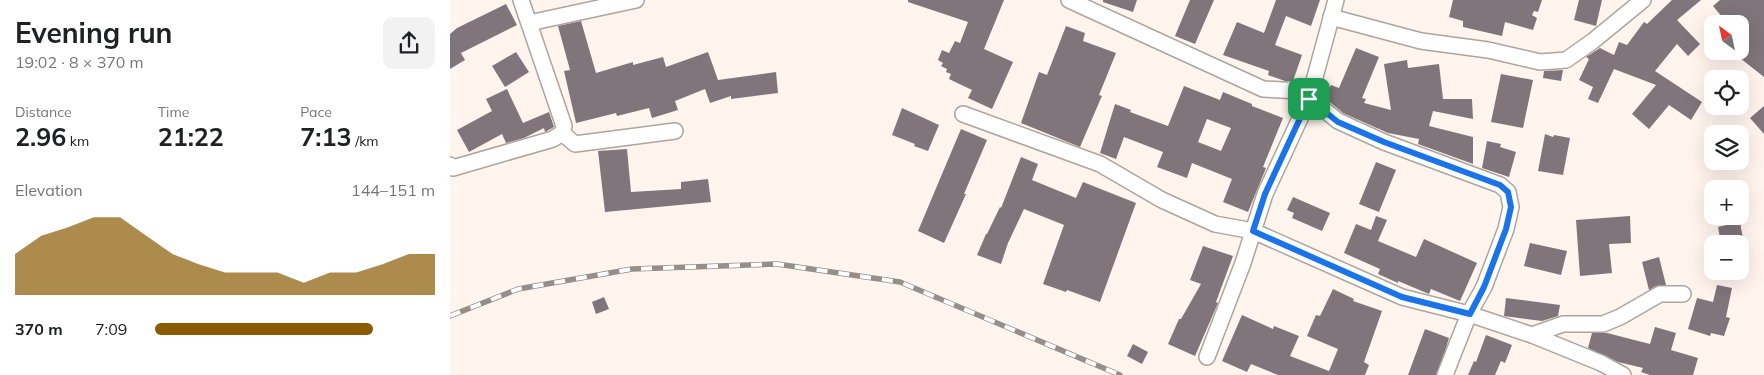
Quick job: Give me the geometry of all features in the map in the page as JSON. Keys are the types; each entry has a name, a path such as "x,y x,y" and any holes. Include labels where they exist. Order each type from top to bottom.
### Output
{"street":[{"path":"451,167 553,139 562,133 564,126 521,0"},
{"path":"529,23 636,0"},
{"path":"1069,0 1264,89 1301,91 1338,122 1384,142 1500,185 1508,192 1511,207 1506,229 1484,287 1470,314 1445,375"},
{"path":"1207,357 1243,263 1265,194 1309,99 1336,0"},
{"path":"1331,18 1421,41 1488,50 1540,62 1566,60 1593,41 1643,0"},
{"path":"963,114 1100,164 1162,200 1215,224 1253,231 1402,297 1470,314 1532,335 1601,363 1623,375"},
{"path":"562,133 575,144 675,131"},
{"path":"1532,335 1564,324 1603,324 1620,317 1660,294 1683,294"}],"building":[{"path":"908,0 1004,0 984,49 1013,62 992,109 968,98 972,90 949,79 951,74 946,72 947,69 941,66 943,63 938,60 942,50 949,53 955,41 960,43 968,22 908,2"},
{"path":"1103,0 1137,0 1133,12 1103,2"},
{"path":"1190,0 1214,0 1195,44 1175,36"},
{"path":"1276,0 1320,0 1311,26 1286,16 1275,45 1302,55 1293,81 1285,81 1268,75 1269,71 1223,55 1237,22 1264,33"},
{"path":"1453,0 1542,0 1538,12 1534,11 1532,15 1537,18 1533,30 1505,22 1502,36 1463,27 1463,21 1449,17"},
{"path":"1579,0 1602,0 1596,26 1574,20"},
{"path":"1672,0 1701,0 1677,20 1700,44 1688,56 1677,44 1655,71 1702,102 1691,120 1669,105 1649,129 1632,114 1656,85 1614,69 1598,103 1588,99 1593,87 1579,80 1589,59 1586,57 1600,48 1614,55 1619,42 1627,45 1644,22 1647,24"},
{"path":"1720,0 1764,0 1764,77 1743,60 1749,60 1749,15 1720,15 1713,6"},
{"path":"506,4 517,25 461,53 465,60 450,69 450,34 457,28"},
{"path":"581,21 596,73 633,62 633,65 663,57 666,67 708,52 718,80 776,72 778,93 731,99 731,96 710,103 705,89 675,101 678,110 652,118 649,108 617,116 616,113 576,123 564,71 570,70 558,26"},
{"path":"1066,26 1085,33 1083,41 1116,53 1099,95 1102,96 1080,147 1021,123 1039,72 1047,75"},
{"path":"1356,48 1379,57 1362,98 1366,99 1364,103 1391,110 1384,64 1407,60 1408,68 1439,64 1443,99 1472,99 1473,119 1433,111 1429,126 1473,137 1473,164 1418,144 1419,139 1388,133 1343,113 1325,98 1331,85 1339,88"},
{"path":"516,52 529,72 505,87 492,66"},
{"path":"1563,70 1561,81 1543,78 1544,71"},
{"path":"1501,74 1533,80 1523,128 1491,122"},
{"path":"1184,86 1220,100 1223,92 1283,118 1263,167 1266,168 1248,212 1223,202 1232,179 1192,163 1187,178 1157,167 1163,152 1124,137 1116,159 1100,153 1115,104 1131,110 1130,112 1168,126","holes":["1207,119 1231,128 1221,151 1198,142"]},
{"path":"507,89 523,123 549,112 554,127 545,132 544,128 524,138 506,143 502,134 469,152 457,130 492,111 486,99"},
{"path":"1764,106 1764,134 1750,118"},
{"path":"902,108 939,125 928,151 892,135"},
{"path":"961,129 987,140 944,243 918,231"},
{"path":"1545,134 1553,137 1554,135 1570,138 1563,175 1538,171"},
{"path":"1487,141 1501,144 1500,147 1516,152 1509,177 1482,168"},
{"path":"627,149 631,192 681,189 681,182 708,179 711,202 605,212 598,151"},
{"path":"1021,157 1038,164 1032,180 1076,198 1083,182 1136,203 1100,302 1067,290 1066,292 1043,284 1064,225 1024,209 1008,243 1001,264 977,255 986,234 1001,208"},
{"path":"1376,162 1396,170 1379,212 1359,204"},
{"path":"1293,197 1330,213 1322,231 1292,218 1294,213 1287,210"},
{"path":"1376,216 1387,220 1378,241 1416,257 1424,239 1477,263 1460,301 1431,289 1429,294 1398,281 1398,283 1378,274 1380,269 1344,253 1356,224 1371,230"},
{"path":"1630,216 1631,243 1609,244 1612,273 1580,276 1576,220"},
{"path":"1741,225 1742,235 1719,235 1718,227"},
{"path":"1530,243 1567,251 1561,275 1524,266"},
{"path":"1203,246 1233,256 1216,302 1218,303 1195,356 1168,344 1179,319 1181,319 1201,284 1190,280"},
{"path":"1659,257 1666,285 1656,286 1649,290 1642,262"},
{"path":"1717,285 1732,288 1726,317 1730,318 1724,336 1711,333 1710,336 1688,329 1697,298 1713,302"},
{"path":"1333,289 1354,299 1353,301 1382,311 1364,362 1369,365 1365,375 1278,375 1251,364 1247,372 1222,361 1242,315 1273,329 1274,326 1299,336 1290,356 1329,371 1338,349 1307,336 1316,315 1320,316"},
{"path":"604,297 609,309 596,314 592,302"},
{"path":"1506,298 1560,305 1558,316 1542,321 1504,316"},
{"path":"1655,327 1676,333 1671,350 1698,358 1693,375 1650,375 1641,372 1643,368 1618,362 1588,348 1592,333 1607,333 1650,344"},
{"path":"1425,329 1449,338 1445,351 1436,375 1408,375"},
{"path":"1486,335 1512,345 1505,363 1501,361 1495,375 1468,375 1474,361 1476,362"},
{"path":"1133,344 1148,352 1142,364 1127,356"}],"railway":[{"path":"450,316 518,289 632,269 777,264 900,282 1120,375"}],"route":[{"path":"1309,99 1338,122 1384,142 1500,185 1508,192 1511,207 1506,229 1484,287 1470,314 1402,297 1253,231 1265,194 1309,99"}]}
